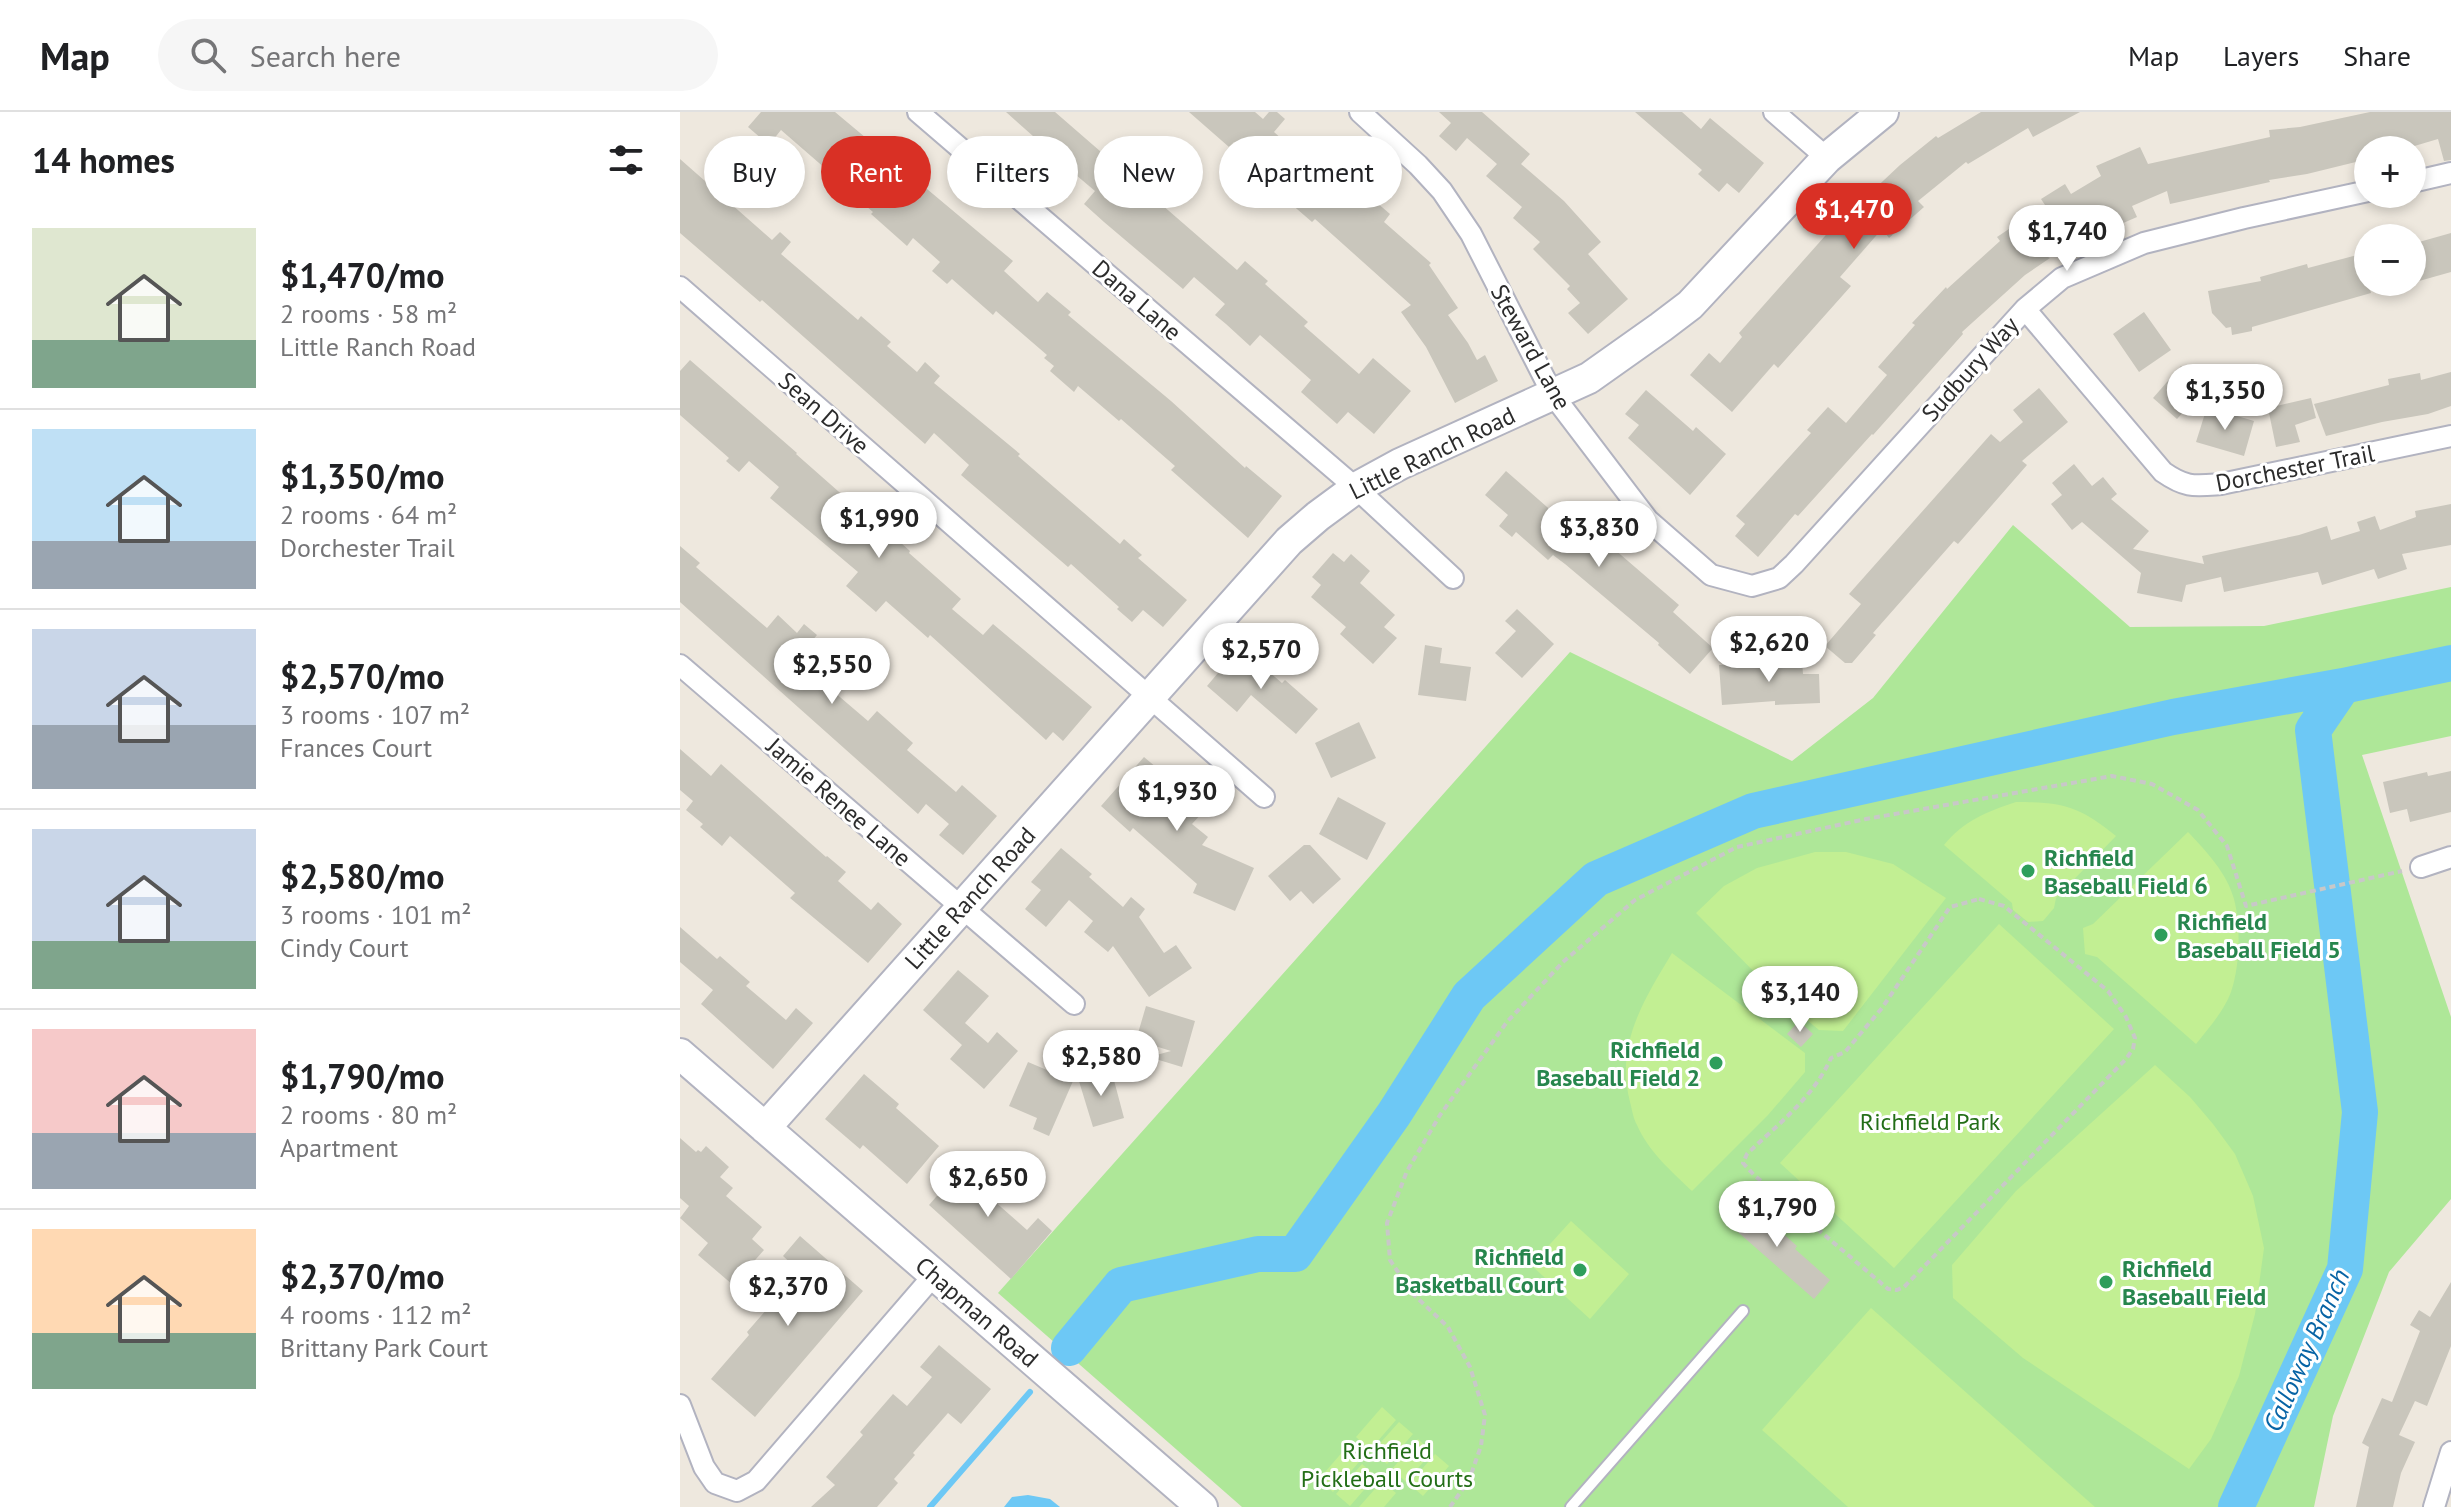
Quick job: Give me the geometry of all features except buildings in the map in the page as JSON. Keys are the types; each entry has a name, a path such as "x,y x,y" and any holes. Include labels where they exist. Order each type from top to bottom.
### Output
{"street":[{"name":"Dana Lane","path":"918,112 1356,488 1453,578"},
{"name":"Steward Lane","path":"1360,112 1442,191 1471,234 1553,395 1648,520 1711,575"},
{"path":"1774,112 1827,158"},
{"name":"Little Ranch Road","path":"765,1128 1289,541 1356,488 1400,464 1589,378 1690,305 1827,158 1883,112"},
{"path":"2426,179 2451,173"},
{"name":"Sudbury Way","path":"1711,575 1752,586 1779,578 2025,309 2062,278 2144,243 2354,194"},
{"name":"Sean Drive","path":"680,287 1264,797"},
{"name":"Dorchester Trail","path":"2025,309 2163,472 2179,484 2221,484 2451,436"},
{"name":"Jamie Renee Lane","path":"680,665 1074,1004"},
{"path":"2421,867 2451,857"},
{"name":"Chapman Road","path":"680,1054 1202,1507"},
{"path":"680,1405 704,1467 715,1483 737,1491 756,1481 934,1275"},
{"path":"2434,1507 2451,1452"}],"lane":[{"path":"1571,1507 1743,1311"}],"path":[{"path":"1450,1507 1469,1480 1481,1446 1485,1415 1470,1367 1448,1327 1412,1293 1390,1260 1387,1223 1407,1171 1440,1115 1507,1022 1563,962 1635,900 1737,847 1881,816 2112,776 2152,784 2198,810 2227,846 2246,906 2421,867"},
{"path":"1979,899 2004,906 2108,991 2126,1017 2135,1038 2133,1049 1904,1287 1888,1289 1743,1163 1747,1154 1822,1079 1831,1058 1845,1052 1882,1008 1950,907 1979,899"}],"green space":[{"name":"Richfield Park","path":"2013,525 2130,627 2264,626 2451,587 2451,736 2362,755 2451,1017 2451,1199 2389,1272 2333,1416 2314,1507 1242,1507 998,1293 1570,652 1792,761 1873,698"},
{"name":"Richfield Baseball Field 6","path":"2016,802 2070,808 2116,836 2056,898 2054,908 2043,921 2028,922 2013,910 2012,903 1944,845 1959,829 1977,818"},
{"name":"Richfield Baseball Field 5","path":"2188,832 2226,880 2234,899 2238,933 2238,958 2231,992 2220,1013 2196,1044 2097,957 2085,954 2083,928 2093,924"},
{"path":"1815,852 1846,852 1893,864 1946,898 1843,1031 1819,1030 1779,997 1696,913 1724,886 1757,868"},
{"path":"1999,924 2114,1029 1894,1268 1780,1163"},
{"name":"Richfield Baseball Field 2","path":"1672,953 1805,1053 1805,1072 1768,1115 1692,1191 1647,1144 1634,1116 1626,1081 1626,1061 1635,1023"},
{"name":"Richfield Baseball Field","path":"2155,1065 2190,1097 2235,1154 2253,1196 2264,1248 2255,1314 2239,1376 2211,1439 2189,1469 2023,1358 1953,1298 1952,1265 2016,1191"},
{"name":"Richfield Basketball Court","path":"1571,1221 1629,1274 1590,1319 1531,1265"},
{"path":"1871,1308 2095,1507 1848,1507 1762,1430"},
{"path":"1382,1407 1396,1420 1370,1450 1356,1437"},
{"name":"Richfield Pickleball Courts","path":"1399,1422 1413,1434 1387,1464 1372,1452"},
{"path":"1418,1439 1432,1452 1406,1482 1392,1469"},
{"path":"1345,1449 1359,1462 1333,1492 1319,1479"},
{"path":"1435,1454 1449,1466 1423,1496 1409,1484"},
{"path":"1362,1464 1376,1476 1350,1506 1336,1494"},
{"path":"1382,1481 1396,1493 1384,1507 1359,1507"}],"water":[{"path":"1028,1495 1050,1499 1060,1507 1004,1507 1012,1497"}],"waterway":[{"path":"1069,1348 1121,1285 1258,1254 1295,1254 1394,1114 1469,996 1596,879 1753,811 2173,717 2451,663"},
{"name":"Calloway Branch","path":"2236,1507 2345,1269 2360,1112 2313,730 2343,686"},
{"path":"930,1507 1030,1392"}],"place":[{"name":"Richfield Baseball Field 6","path":"2028,871"},
{"name":"Richfield Baseball Field 5","path":"2161,935"},
{"name":"Richfield Baseball Field 2","path":"1716,1063"},
{"name":"Richfield Basketball Court","path":"1580,1270"},
{"name":"Richfield Baseball Field","path":"2106,1282"}]}
